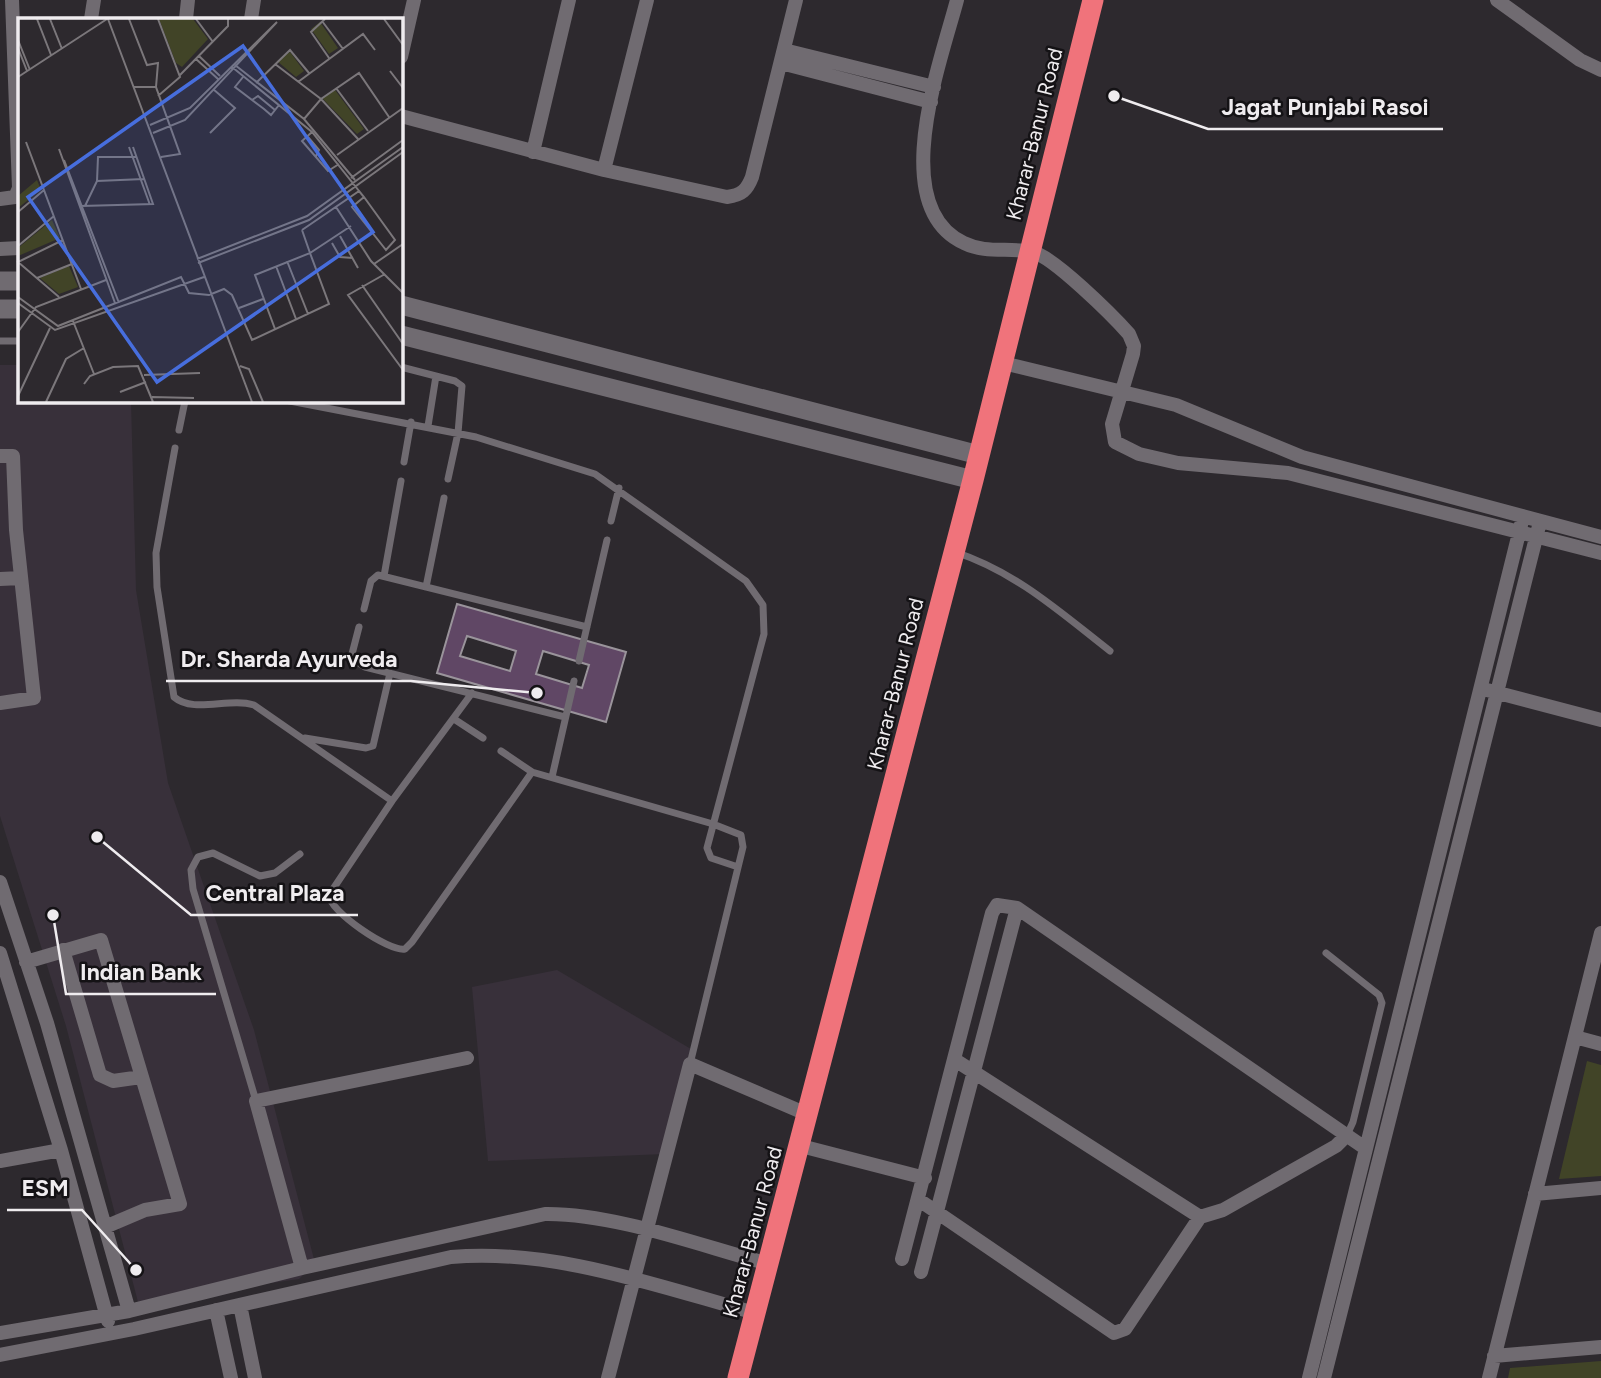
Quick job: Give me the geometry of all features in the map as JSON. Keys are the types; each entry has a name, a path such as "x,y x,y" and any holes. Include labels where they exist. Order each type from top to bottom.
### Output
{"highway":[{"name":"Kharar-Banur Road","path":"738,1378 801,1146 973,480 1093,0"}],"main road":[{"path":"0,281 18,281"},
{"path":"402,305 979,455"},
{"path":"0,309 18,309"},
{"path":"402,335 973,480"}],"street":[{"path":"12,0 18,161"},
{"path":"91,18 94,0"},
{"path":"186,18 188,0"},
{"path":"251,18 254,0"},
{"path":"402,53 414,0"},
{"path":"533,152 569,0"},
{"path":"604,170 647,0"},
{"path":"402,116 604,170 727,197 739,195 748,189 752,177 796,0"},
{"path":"957,0 922,138 923,178 936,217 946,233 964,244 985,250 1030,251 1049,259 1129,334 1133,354 1112,433 1115,442 1139,454 1199,466 1288,473 1519,533 1538,529 1601,537"},
{"path":"1497,0 1580,60 1601,70"},
{"path":"782,57 933,94"},
{"path":"0,199 15,197 18,190"},
{"path":"0,249 18,248"},
{"path":"1003,362 1176,405 1303,457 1523,517 1538,529 1601,553"},
{"path":"0,456 13,456 21,578 34,698 0,703"},
{"path":"1324,1378 1334,1305 1366,1148 1523,517"},
{"path":"1309,1378 1334,1305 1538,529"},
{"path":"0,579 21,578"},
{"path":"1480,688 1601,720"},
{"path":"0,883 106,1227 129,1311"},
{"path":"902,1259 993,909 1002,904 1017,908 1366,1148"},
{"path":"921,1272 972,1069 1017,908"},
{"path":"1489,1378 1601,933"},
{"path":"26,962 101,940 180,1204 145,1210 106,1227"},
{"path":"63,950 100,1075 113,1082 141,1077"},
{"path":"0,953 61,1150 110,1334"},
{"path":"1575,1037 1601,1044"},
{"path":"302,1268 256,1101 467,1058"},
{"path":"955,1060 1189,1213 1200,1217 1223,1210 1336,1146 1347,1135"},
{"path":"608,1378 644,1231 690,1063 809,1115"},
{"path":"801,1146 925,1178"},
{"path":"0,1161 61,1150"},
{"path":"1535,1194 1601,1188"},
{"path":"919,1200 938,1210 1114,1333 1125,1329 1200,1217"},
{"path":"0,1333 129,1311 302,1268 545,1214 590,1218 769,1264"},
{"path":"0,1355 110,1334 451,1257 477,1255 499,1254 533,1259 632,1280 755,1313"},
{"path":"240,1305 255,1378"},
{"path":"216,1310 231,1378"},
{"path":"1494,1356 1601,1347"}],"lane":[{"path":"0,341 18,341"},
{"path":"402,367 462,386 458,433 448,479"},
{"path":"428,426 436,376"},
{"path":"179,430 185,402"},
{"path":"296,402 458,433 595,474 619,488 746,581 763,605 764,635 713,824 708,854 716,861 738,867"},
{"path":"404,462 411,422"},
{"path":"175,448 156,553 157,587 174,697 192,705 245,702 265,711 392,802"},
{"path":"384,576 401,481"},
{"path":"611,521 619,488"},
{"path":"425,587 444,498"},
{"path":"579,661 607,540"},
{"path":"954,552 1013,576 1110,651"},
{"path":"364,609 371,581 374,577 384,576 587,627"},
{"path":"359,627 352,653 354,660 365,667 565,717"},
{"path":"301,737 370,748 374,743 390,673"},
{"path":"552,777 574,681"},
{"path":"472,693 331,888 329,902 333,908 390,948 399,950 412,942 532,772"},
{"path":"454,719 483,738"},
{"path":"501,751 532,772 713,824 741,835 743,847 690,1063"},
{"path":"256,1101 193,889 191,870 198,857 213,853 260,876 268,877 300,854"},
{"path":"1326,953 1373,990 1382,1003 1353,1122 1347,1135"}],"shaded area":[{"path":"0,365 18,365 18,402 131,402 136,590 168,783 254,1030 315,1263 299,1279 138,1302 66,1026 0,816"},
{"path":"557,970 691,1049 665,1154 488,1161 472,987"}],"green space":[{"path":"1587,1061 1601,1065 1601,1176 1559,1179"},
{"path":"1601,1361 1601,1378 1508,1378 1510,1368"}],"building":[{"path":"457,604 626,652 606,722 437,673","holes":["467,636 516,651 510,671 460,656","543,651 589,665 582,688 536,674"]}],"place":[{"name":"Jagat Punjabi Rasoi","path":"1114,96"},
{"name":"Dr. Sharda Ayurveda","path":"537,693"},
{"name":"Central Plaza","path":"97,837"},
{"name":"Indian Bank","path":"53,915"},
{"name":"ESM","path":"136,1270"}]}
